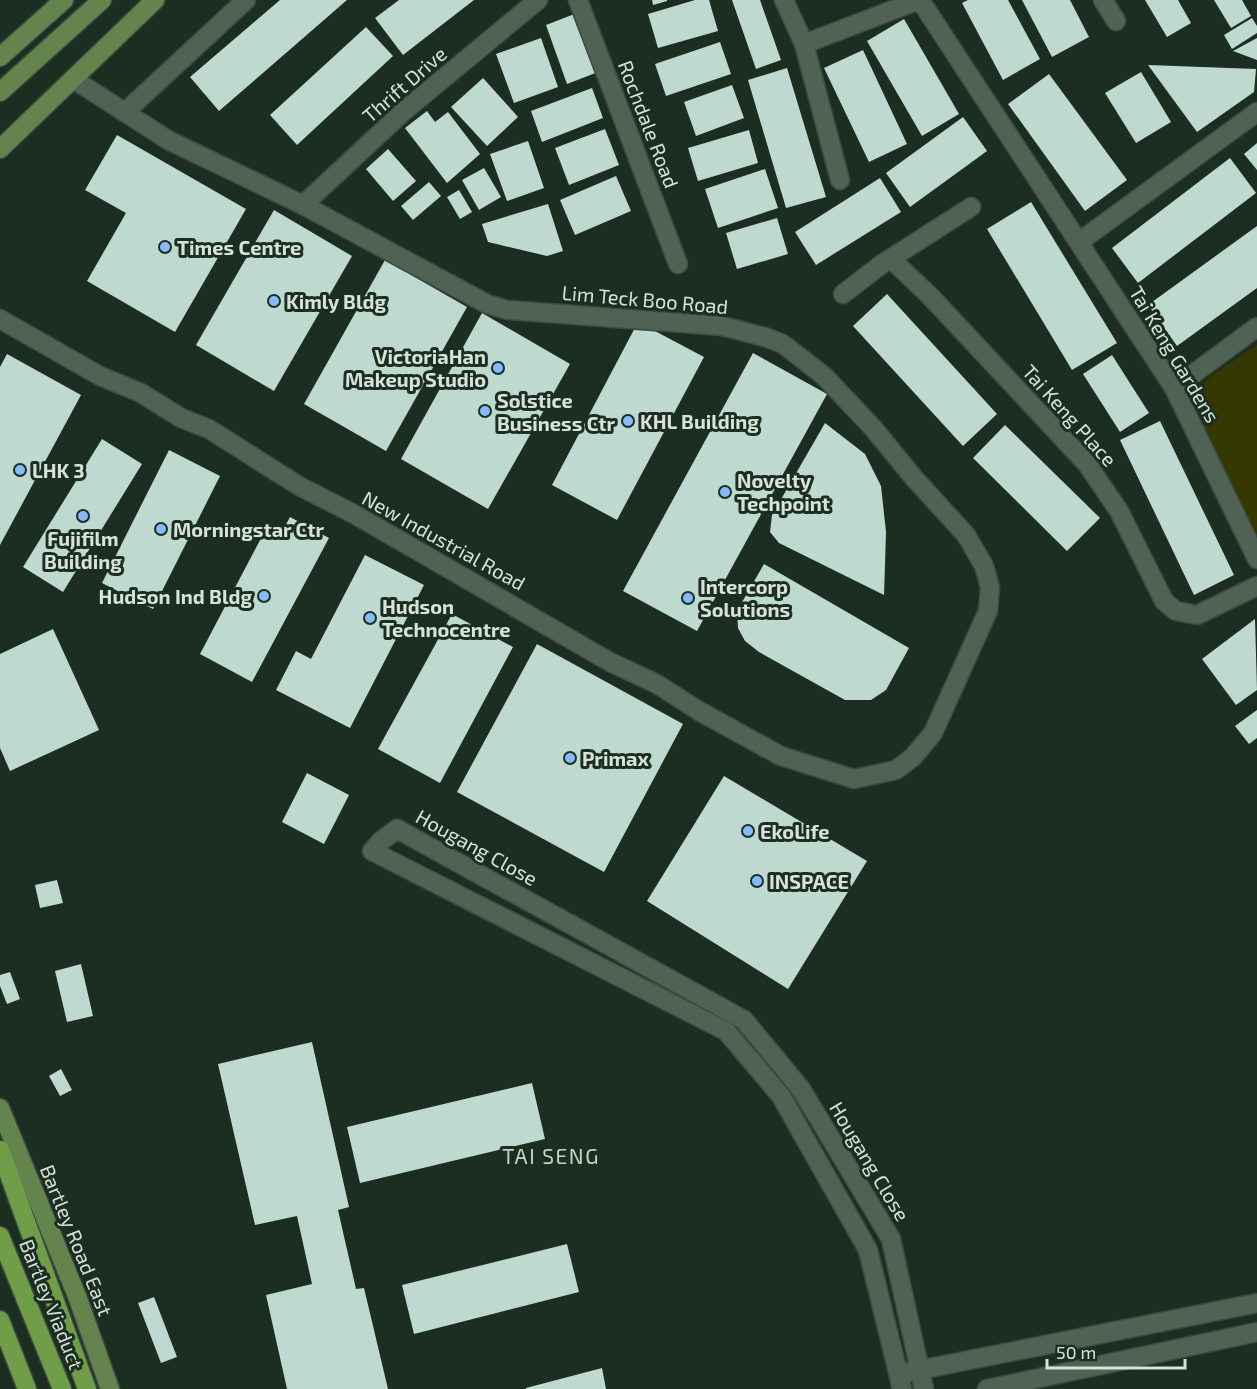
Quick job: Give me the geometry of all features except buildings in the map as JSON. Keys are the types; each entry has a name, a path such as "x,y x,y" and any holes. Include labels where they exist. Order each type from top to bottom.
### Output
{"highway":[{"path":"0,1150 87,1389"},
{"name":"Bartley Viaduct","path":"0,1236 62,1389"},
{"path":"0,1320 27,1389"}],"main road":[{"path":"0,57 64,0"},
{"path":"0,92 102,0"},
{"path":"0,149 155,0"},
{"name":"Bartley Road East","path":"0,1108 77,1296 110,1389"}],"street":[{"path":"125,112 246,0"},
{"name":"Thrift Drive","path":"303,205 404,111 537,0"},
{"name":"Rochdale Road","path":"578,0 678,264"},
{"path":"784,0 804,44 840,180"},
{"path":"804,44 919,0"},
{"name":"Tai Keng Gardens","path":"919,0 1174,388 1257,559"},
{"path":"1103,0 1116,21"},
{"name":"Lim Teck Boo Road","path":"73,79 168,140 303,205 488,304 507,310 733,328 783,344 824,376 873,428 914,478 966,535 984,566 990,587 988,611 933,733 913,757 896,770 873,777"},
{"path":"1079,242 1257,112"},
{"path":"843,294 891,259 972,207"},
{"name":"Tai Keng Place","path":"891,259 930,296 1087,464 1119,511 1164,601 1176,611 1197,615 1257,586"},
{"name":"New Industrial Road","path":"0,319 100,376 141,393 181,418 209,429 299,486 354,514 610,662 657,684 699,711 782,756 854,779 873,777"},
{"path":"1174,388 1257,327"},
{"name":"Hougang Close","path":"900,1382 868,1250 781,1096 726,1031 372,851 381,841 398,829 744,1020 801,1089 891,1239 924,1389"},
{"path":"900,1382 921,1370 1257,1303"},
{"path":"987,1389 1257,1332"}],"shaded area":[{"path":"1257,345 1257,540 1188,392"}],"place":[{"name":"Times Centre","path":"165,247"},
{"name":"Kimly Bldg","path":"274,301"},
{"name":"VictoriaHan Makeup Studio","path":"498,368"},
{"name":"Solstice Business Ctr","path":"485,411"},
{"name":"KHL Building","path":"628,421"},
{"name":"LHK 3","path":"20,470"},
{"name":"Novelty Techpoint","path":"725,492"},
{"name":"Fujifilm Building","path":"83,516"},
{"name":"Morningstar Ctr","path":"161,529"},
{"name":"Hudson Ind Bldg","path":"264,596"},
{"name":"Intercorp Solutions","path":"688,598"},
{"name":"Hudson Technocentre","path":"370,618"},
{"name":"Primax","path":"570,758"},
{"name":"EkoLife","path":"748,831"},
{"name":"INSPACE","path":"757,881"}],"district":[{"name":"TAI SENG","path":"551,1155"}]}
